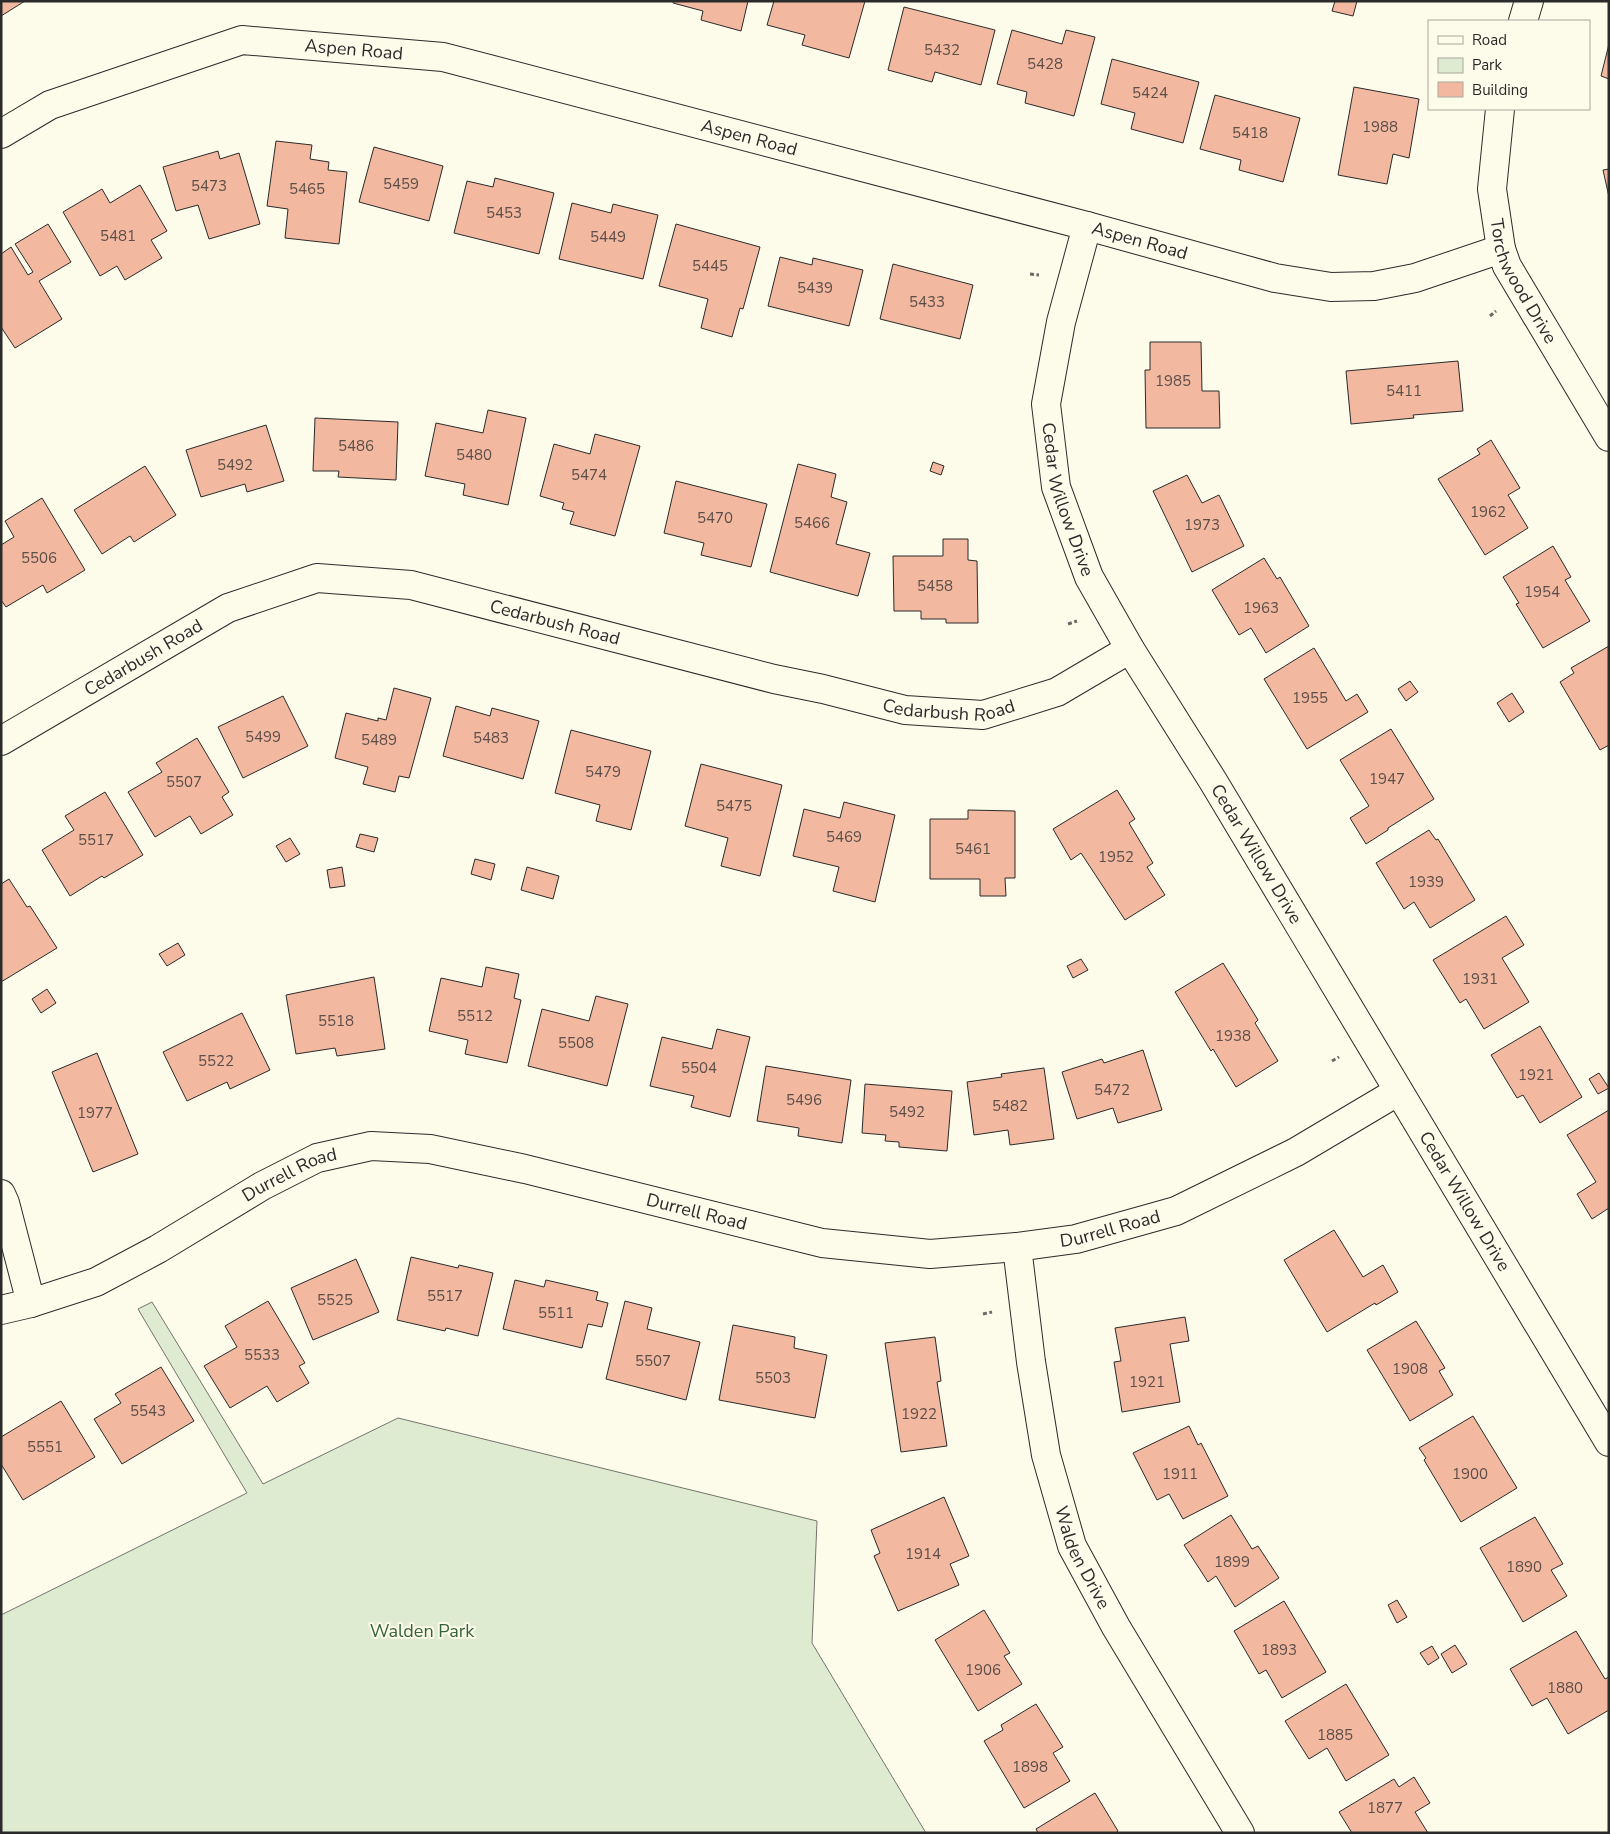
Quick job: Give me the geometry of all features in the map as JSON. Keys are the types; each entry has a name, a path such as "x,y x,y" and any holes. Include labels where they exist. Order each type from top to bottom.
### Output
{"street":[{"path":"1523,20 1528,1"},
{"name":"Aspen Road","path":"1,134 50,105 242,40 443,57 1087,226 1275,278 1331,287 1374,286 1415,278 1501,249"},
{"name":"Torchwood Drive","path":"1500,110 1492,188 1501,249 1507,266 1609,437"},
{"name":"Cedar Willow Drive","path":"1087,226 1061,322 1046,404 1056,487 1089,577 1130,649 1213,781 1397,1092 1609,1442"},
{"name":"Cedarbush Road","path":"1,742 228,608 317,578 411,585 774,679 823,689 905,710 982,715 1057,692 1130,649"},
{"name":"Durrell Road","path":"1,1310 32,1303 96,1282 158,1250 262,1186 317,1158 371,1146 430,1149 525,1169 822,1242 930,1254 1017,1247 1076,1239 1176,1211 1296,1152 1397,1092"},
{"path":"1,1194 32,1303"},
{"name":"Walden Drive","path":"1017,1247 1031,1362 1046,1455 1072,1546 1116,1626 1240,1833"}],"green space":[{"name":"Walden Park","path":"152,1302 263,1484 398,1418 817,1521 812,1643 926,1833 1,1833 1,1615 247,1493 138,1309"}],"building":[{"path":"1,1 25,1 1,16"},
{"path":"673,1 748,1 741,31 701,20 703,11 673,3"},
{"path":"774,1 865,1 849,58 802,45 805,35 767,25"},
{"path":"1335,1 1357,1 1353,16 1332,11"},
{"path":"904,7 995,30 981,85 935,72 932,82 888,70"},
{"path":"1012,30 1062,44 1066,30 1095,37 1074,116 1025,103 1027,92 997,84"},
{"path":"1609,44 1609,79 1601,76"},
{"path":"1112,59 1199,82 1183,143 1131,129 1135,113 1101,104"},
{"path":"1354,87 1419,99 1409,158 1393,154 1387,184 1338,175"},
{"path":"1215,95 1300,118 1283,182 1239,170 1241,160 1200,149"},
{"path":"276,141 312,145 310,159 329,162 328,170 347,172 339,244 285,238 288,209 267,206"},
{"path":"374,147 443,166 429,221 359,202"},
{"path":"218,151 220,159 239,153 260,224 209,239 198,205 176,211 163,167"},
{"path":"1609,169 1609,197 1603,170"},
{"path":"495,178 554,193 539,254 454,233 467,181 493,187"},
{"path":"140,185 167,231 151,240 162,258 125,280 117,266 100,276 63,212 102,189 110,203"},
{"path":"572,203 611,213 613,204 658,215 643,279 559,259"},
{"path":"48,224 71,262 39,281 62,319 15,348 1,327 1,254 11,247 28,275 33,272 15,244"},
{"path":"676,224 760,247 743,309 740,308 732,337 701,328 708,299 659,286"},
{"path":"780,257 812,265 813,258 863,270 849,326 768,306"},
{"path":"893,264 973,285 960,339 880,319"},
{"path":"1150,342 1201,342 1202,391 1219,391 1220,428 1146,428 1145,370 1150,370"},
{"path":"1458,361 1463,411 1413,415 1414,418 1351,424 1346,371"},
{"path":"488,410 526,418 508,505 463,495 465,484 425,476 436,423 483,433"},
{"path":"315,418 398,422 396,480 338,477 339,471 313,471"},
{"path":"266,425 284,481 247,492 245,484 201,497 186,450"},
{"path":"595,434 640,446 615,536 570,524 574,512 562,509 564,503 540,496 554,444 590,454"},
{"path":"1491,440 1520,488 1508,495 1528,528 1485,555 1438,479 1480,454 1477,449"},
{"path":"933,462 944,466 941,475 930,471"},
{"path":"798,464 836,474 831,497 847,502 836,544 870,553 858,596 770,572"},
{"path":"145,466 176,515 134,542 130,536 102,554 74,510"},
{"path":"1187,475 1202,503 1219,495 1244,546 1192,572 1153,491"},
{"path":"676,481 767,504 751,567 701,555 704,543 664,533"},
{"path":"42,498 85,570 47,593 43,585 6,607 1,600 1,545 14,537 5,521"},
{"path":"943,539 968,539 968,560 977,561 978,623 946,623 946,619 921,619 921,611 894,611 893,556 943,556"},
{"path":"1553,546 1571,577 1565,580 1590,621 1543,648 1516,604 1519,603 1503,577"},
{"path":"1264,558 1277,579 1280,577 1309,626 1266,653 1251,628 1239,635 1212,590"},
{"path":"1609,646 1609,745 1600,750 1560,682 1574,673 1571,668"},
{"path":"1314,648 1346,701 1357,694 1368,712 1307,749 1264,679"},
{"path":"1410,681 1418,692 1406,701 1398,689"},
{"path":"394,688 431,698 409,778 399,776 395,792 363,784 368,767 335,758 346,713 378,721 378,718 386,720"},
{"path":"1512,693 1524,712 1509,722 1497,703"},
{"path":"283,696 308,746 243,778 218,727"},
{"path":"456,706 490,716 492,708 539,721 523,779 443,756"},
{"path":"1391,729 1434,799 1366,844 1350,818 1369,806 1340,760"},
{"path":"571,730 651,751 631,830 596,821 600,805 555,793"},
{"path":"197,738 229,792 222,797 233,815 201,834 190,816 155,837 128,792 162,772 156,763"},
{"path":"701,764 782,785 760,876 721,866 728,838 685,826"},
{"path":"1117,790 1135,819 1129,823 1153,863 1147,867 1165,895 1125,920 1081,853 1071,860 1053,829"},
{"path":"105,792 143,855 104,878 102,876 70,896 42,850 74,830 65,816"},
{"path":"844,802 895,815 875,902 833,891 839,867 793,856 804,809 840,818"},
{"path":"968,810 1015,811 1015,878 1005,878 1006,896 980,896 980,879 930,879 930,819 968,819"},
{"path":"1429,830 1436,840 1438,839 1475,900 1430,928 1414,902 1404,909 1376,863"},
{"path":"360,834 378,838 374,852 356,847"},
{"path":"290,838 300,854 286,862 276,846"},
{"path":"475,859 495,864 491,880 471,874"},
{"path":"342,867 345,886 330,888 327,870"},
{"path":"527,867 559,876 553,899 521,890"},
{"path":"9,879 27,907 30,906 57,948 1,982 1,884"},
{"path":"1506,916 1524,945 1502,958 1529,1002 1484,1029 1466,999 1460,1003 1433,960"},
{"path":"178,943 185,955 167,966 159,954"},
{"path":"1081,959 1088,970 1073,978 1067,966"},
{"path":"1223,963 1258,1020 1255,1023 1278,1061 1236,1087 1213,1049 1211,1051 1175,992"},
{"path":"486,967 519,974 514,998 521,1000 507,1063 465,1054 468,1040 429,1031 441,978 482,987"},
{"path":"374,977 385,1049 337,1056 335,1048 296,1054 286,995"},
{"path":"47,989 56,1003 41,1013 32,999"},
{"path":"596,996 628,1004 607,1086 528,1066 542,1009 589,1021"},
{"path":"242,1013 270,1070 230,1089 227,1082 187,1101 163,1052"},
{"path":"1540,1026 1582,1097 1540,1123 1523,1095 1517,1098 1491,1055"},
{"path":"717,1029 750,1037 730,1117 691,1107 694,1096 650,1086 662,1037 712,1049"},
{"path":"1143,1050 1162,1110 1118,1123 1113,1108 1077,1119 1062,1072 1102,1059 1104,1063"},
{"path":"97,1053 138,1154 93,1172 52,1072"},
{"path":"766,1066 851,1080 842,1143 798,1136 799,1128 757,1121"},
{"path":"1044,1068 1054,1139 1010,1145 1008,1130 974,1135 967,1082 1002,1077 1001,1074"},
{"path":"1599,1073 1609,1088 1598,1094 1589,1079"},
{"path":"865,1084 952,1091 947,1151 899,1147 899,1142 885,1141 886,1135 862,1133"},
{"path":"1609,1110 1609,1208 1592,1219 1577,1194 1596,1182 1567,1135"},
{"path":"1334,1230 1363,1277 1383,1265 1398,1292 1376,1305 1375,1303 1327,1332 1284,1260"},
{"path":"411,1257 458,1268 459,1265 493,1273 478,1336 446,1328 445,1331 397,1320"},
{"path":"356,1259 379,1312 313,1340 291,1288"},
{"path":"515,1280 544,1287 546,1280 598,1292 596,1300 608,1303 602,1327 588,1324 582,1348 503,1329"},
{"path":"268,1301 305,1363 299,1366 309,1383 277,1402 267,1386 230,1408 204,1366 237,1347 225,1326"},
{"path":"625,1301 652,1308 647,1329 700,1342 686,1400 606,1379"},
{"path":"1185,1317 1189,1341 1170,1344 1180,1402 1122,1412 1114,1362 1121,1361 1115,1328"},
{"path":"1416,1321 1445,1368 1439,1371 1453,1395 1410,1421 1367,1350"},
{"path":"733,1325 795,1337 794,1348 827,1355 815,1418 719,1400"},
{"path":"935,1337 941,1381 937,1382 947,1446 901,1452 885,1343"},
{"path":"161,1367 194,1421 122,1464 94,1419 121,1403 115,1394"},
{"path":"61,1401 95,1457 23,1500 1,1464 1,1437"},
{"path":"1473,1416 1517,1488 1461,1522 1424,1460 1426,1458 1419,1448"},
{"path":"1189,1426 1198,1445 1201,1443 1228,1496 1183,1519 1169,1494 1157,1500 1133,1453"},
{"path":"944,1497 969,1556 950,1564 959,1585 898,1611 874,1556 880,1553 871,1530"},
{"path":"1231,1515 1252,1549 1258,1546 1279,1578 1235,1607 1216,1576 1208,1582 1184,1545"},
{"path":"1535,1517 1563,1564 1551,1570 1567,1596 1523,1622 1480,1548"},
{"path":"1397,1600 1407,1617 1397,1623 1388,1605"},
{"path":"1284,1601 1326,1672 1282,1698 1266,1670 1259,1674 1234,1631"},
{"path":"984,1610 1010,1653 1004,1656 1022,1684 978,1711 935,1640"},
{"path":"1576,1631 1605,1679 1609,1677 1609,1710 1568,1734 1547,1698 1532,1706 1510,1669"},
{"path":"1455,1645 1467,1664 1452,1673 1441,1654"},
{"path":"1432,1646 1439,1658 1428,1665 1420,1653"},
{"path":"1346,1684 1389,1755 1346,1781 1327,1748 1309,1759 1285,1721"},
{"path":"1036,1704 1063,1747 1053,1753 1070,1781 1024,1808 984,1741 1003,1730 1001,1725"},
{"path":"1414,1777 1430,1803 1415,1812 1428,1833 1352,1833 1339,1812 1394,1779 1399,1787"},
{"path":"1095,1793 1118,1831 1116,1833 1038,1833 1036,1829"}]}
